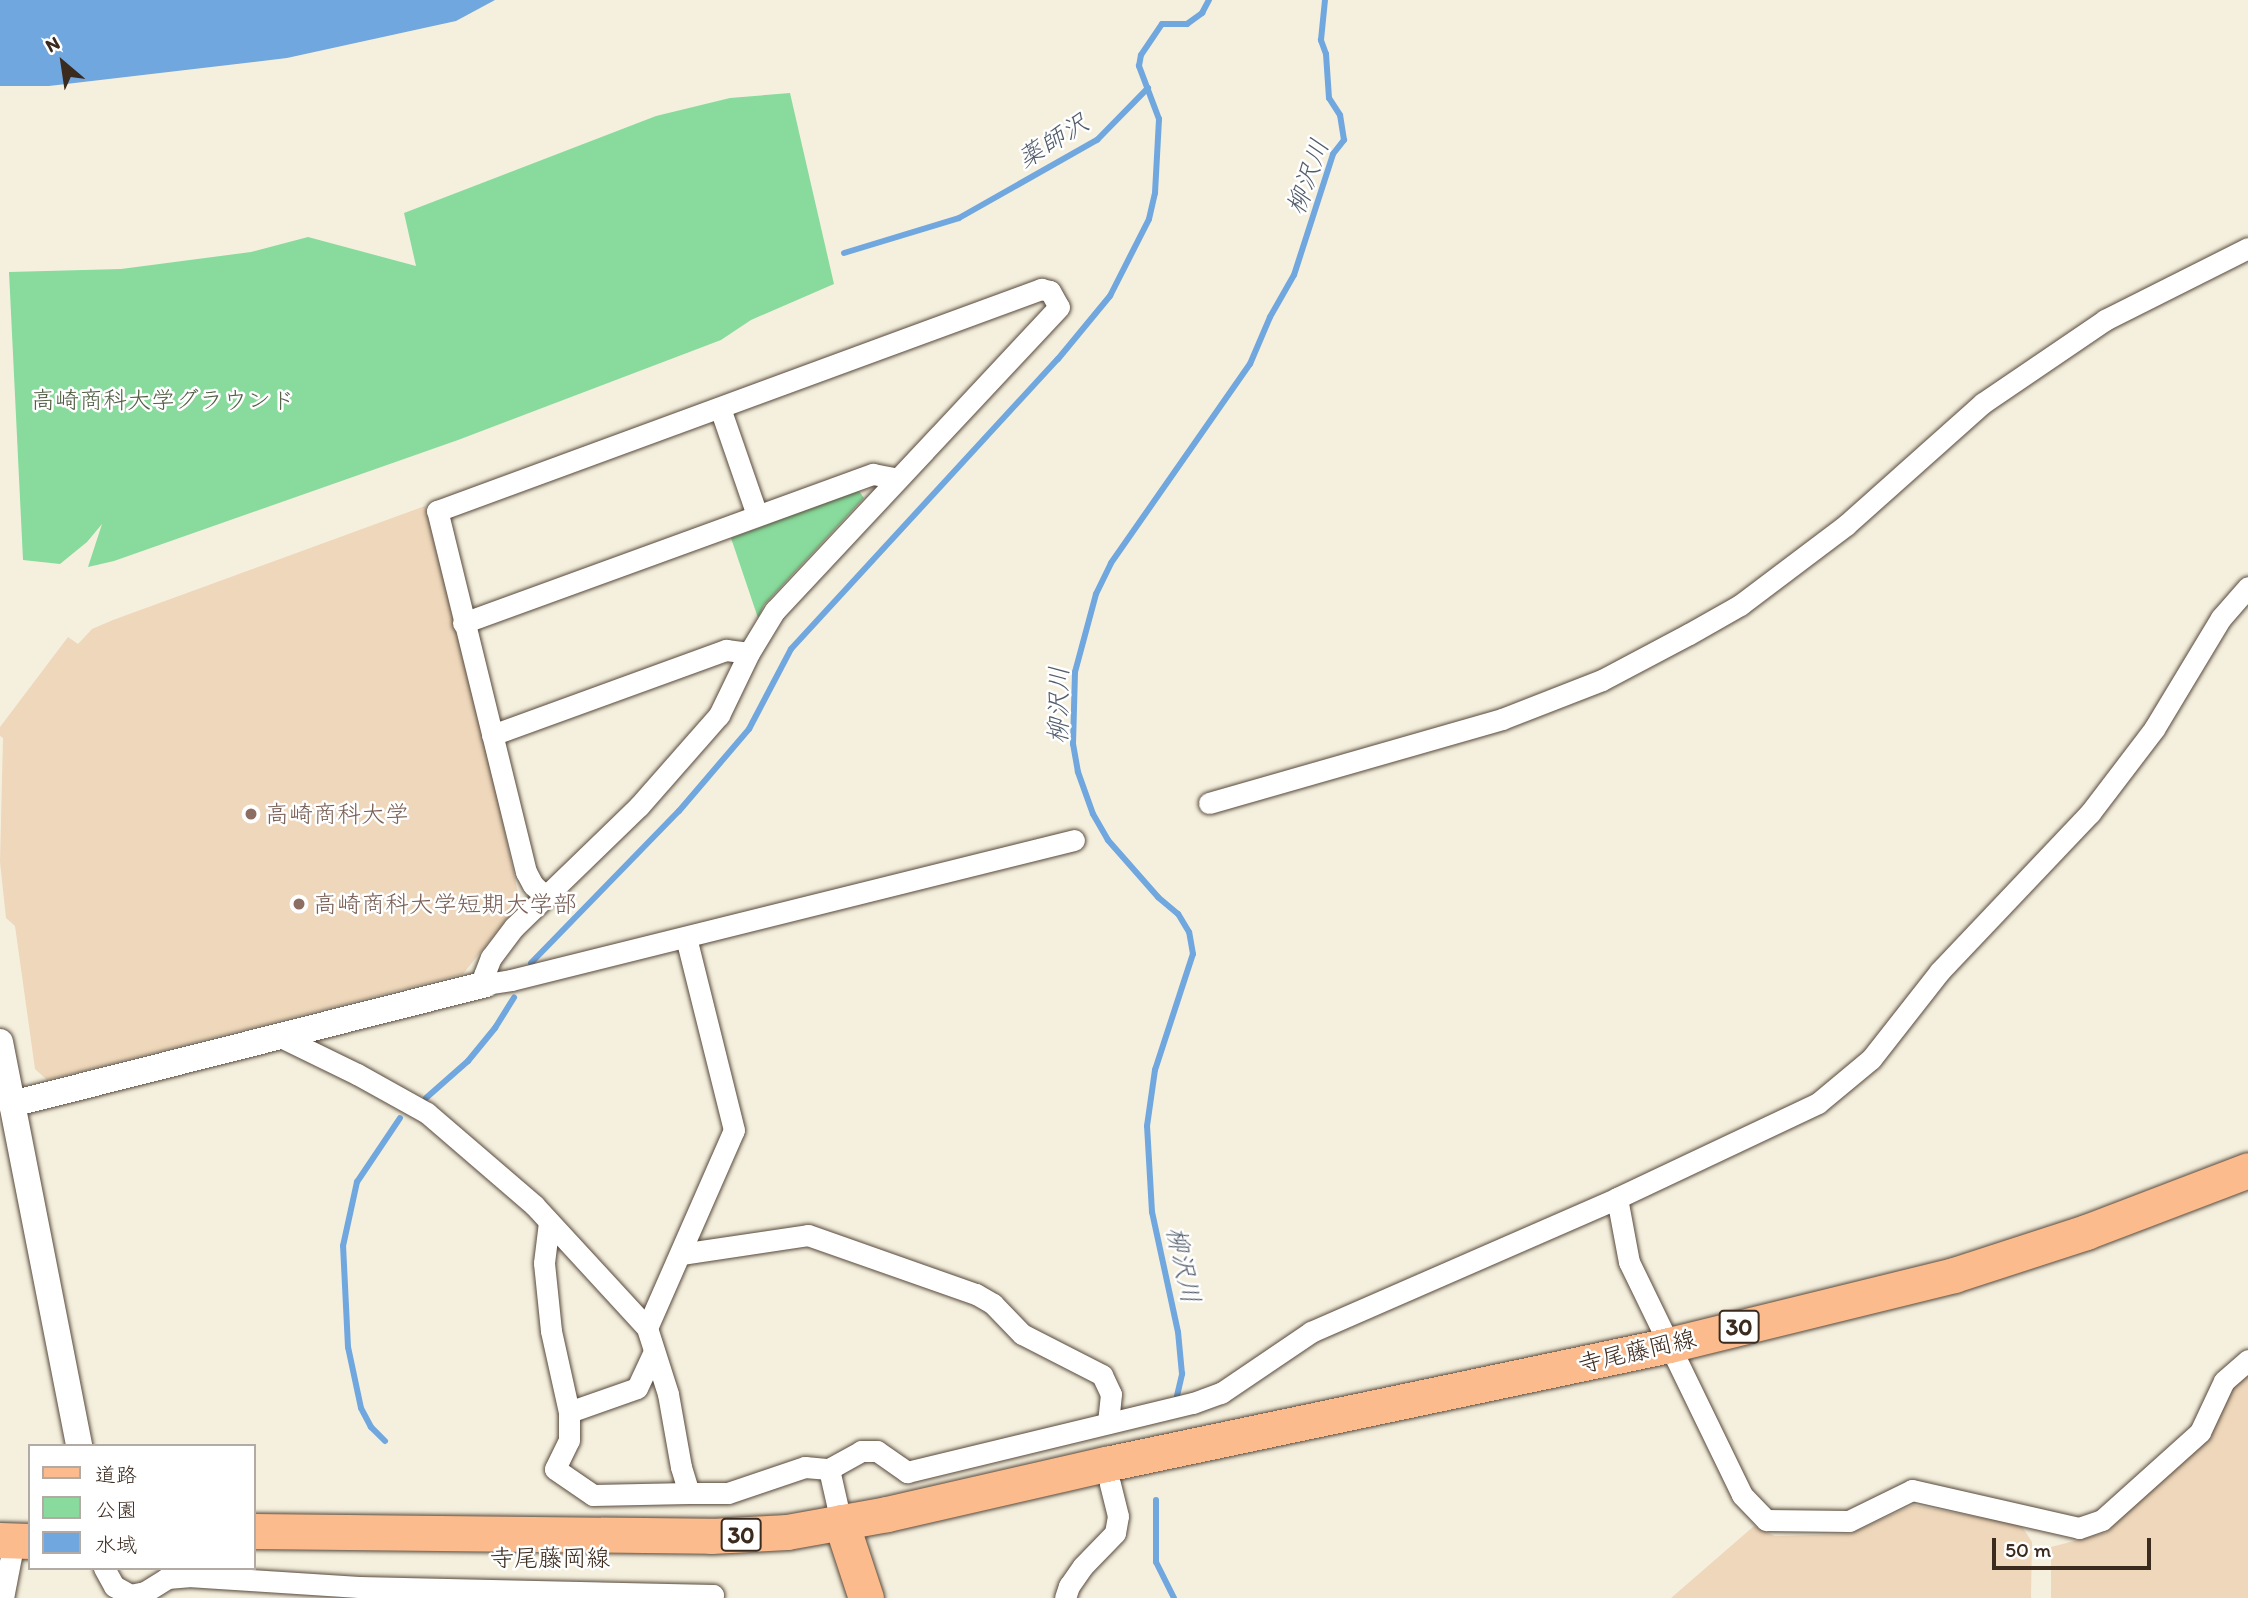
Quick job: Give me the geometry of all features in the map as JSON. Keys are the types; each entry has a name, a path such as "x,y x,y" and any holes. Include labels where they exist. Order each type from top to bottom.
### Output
{"main road":[{"name":"寺尾藤岡線","path":"249,1578 799,1552 843,1531 1219,1442 1669,1345 1954,1275 2086,1232 2248,1170"},
{"name":"寺尾藤岡線","path":"256,1531 711,1536 843,1531 1110,1483 1219,1442"},
{"path":"843,1531 866,1598"}],"street":[{"path":"1209,803 1502,719 1602,680 1689,634 1740,606 1846,525 1983,403 2105,320 2248,247"},
{"path":"486,984 484,975 491,957 545,896 639,806 719,715 749,653 775,610 1059,307 1050,291 1041,289 437,511 526,872 533,885 545,896"},
{"path":"720,408 757,515"},
{"path":"463,623 873,474 898,479"},
{"path":"549,1222 545,1277 551,1331 569,1412 569,1440 555,1469 593,1496 728,1493 805,1467 829,1469 845,1458 869,1451 877,1451 907,1472 1221,1393 1311,1332 1618,1198 1818,1103 1871,1059 1940,971 2090,813 2154,729 2221,618 2248,587"},
{"path":"492,735 726,650 749,653"},
{"path":"6,1107 486,984 686,938 1074,840"},
{"path":"647,1328 734,1130 686,938"},
{"path":"281,1037 428,1113 534,1205 647,1328 668,1394 681,1467 689,1493"},
{"path":"0,1042 6,1107 79,1444"},
{"path":"1618,1198 1629,1262 1742,1495 1766,1520 1849,1521 1912,1490 2079,1528 2102,1520 2200,1432 2224,1381 2248,1360"},
{"path":"681,1254 808,1235 975,1294 993,1304 1022,1334 1102,1375 1111,1394 1108,1423"},
{"path":"569,1412 637,1388 654,1352"},
{"path":"829,1469 843,1531"},
{"path":"1065,1598 1069,1586 1083,1566 1115,1533 1118,1516 1110,1483"},
{"path":"3,1598 15,1541"},
{"path":"105,1570 114,1586 130,1595 145,1592 167,1578 188,1576 249,1578 358,1593 713,1595 712,1598"}],"shaded area":[{"name":"高崎商科大学","path":"425,506 495,787 520,902 463,974 47,1080 35,1069 15,926 6,918 0,862 3,738 0,736 0,727 68,637 78,644 92,629 113,620"},
{"path":"2248,1372 2248,1598 2051,1598 2051,1547 2105,1533 2212,1434 2234,1382"},
{"path":"1913,1505 2021,1525 2032,1542 2031,1598 1671,1598 1754,1526 1775,1536 1850,1534"}],"green space":[{"name":"高崎商科大学グラウンド","path":"790,93 834,284 751,320 721,340 458,440 114,561 88,567 102,524 87,542 60,564 23,560 9,272 121,269 251,252 308,237 416,266 404,213 656,116 730,98"},
{"path":"859,491 864,498 764,605 758,618 731,538"}],"water":[{"path":"0,0 495,0 456,21 287,58 49,86 0,86"}],"waterway":[{"path":"531,963 679,811 749,729 791,649 1058,359 1110,296 1149,219 1155,193 1159,119 1139,66 1141,55 1162,24 1187,24 1202,13 1209,0"},
{"name":"柳沢川","path":"1177,1396 1182,1374 1178,1332 1152,1212 1147,1126 1155,1070 1193,954 1189,932 1178,914 1158,897 1108,840 1093,814 1078,772 1073,744 1075,672 1096,594 1111,563 1250,364 1270,317 1294,275 1333,154 1344,140 1340,115 1329,98 1326,54 1321,40 1325,0"},
{"name":"薬師沢","path":"844,253 959,218 1097,140 1148,88"},
{"path":"426,1098 468,1061 495,1028 514,997"},
{"path":"385,1441 371,1427 361,1408 348,1347 343,1246 357,1182 400,1118"},
{"name":"柳沢川","path":"1156,1500 1156,1562 1174,1598"}],"place":[{"name":"高崎商科大学","path":"251,814"},
{"name":"高崎商科大学短期大学部","path":"299,904"}]}
